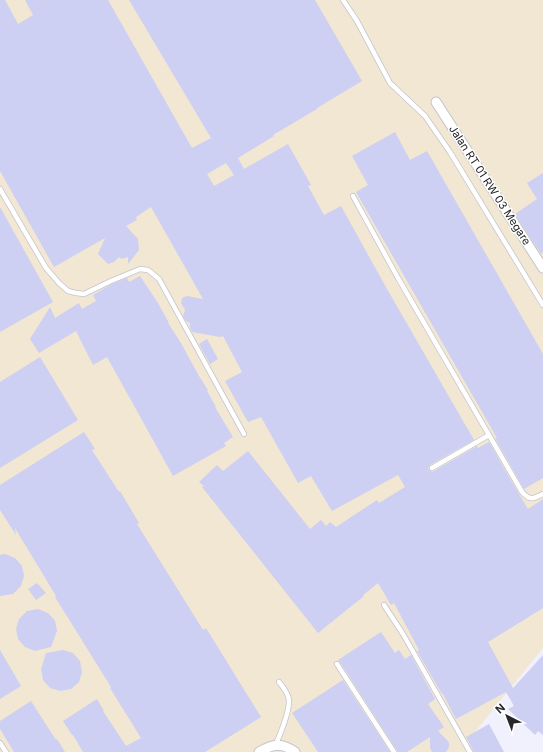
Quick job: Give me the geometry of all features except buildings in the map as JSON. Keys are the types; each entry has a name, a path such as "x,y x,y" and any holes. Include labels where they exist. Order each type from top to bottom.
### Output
{"street":[{"name":"Jalan RT 01 RW 03 Megare","path":"436,102 543,268"},
{"path":"259,752 276,744 290,748 295,752"}],"lane":[{"path":"343,0 357,21 390,83 425,116 450,152 543,305"},
{"path":"0,189 46,268 68,291 84,294 140,269 148,270 159,279 244,434"},
{"path":"353,196 398,278 522,492 530,499 536,498 543,494"},
{"path":"432,468 489,435"},
{"path":"384,605 403,634 470,752"},
{"path":"337,664 394,752"},
{"path":"276,744 286,716 289,701 288,696 279,682"},
{"path":"0,743 6,752"}],"shaded area":[{"path":"0,0 543,0 543,648 470,738 478,752 0,752"}]}
